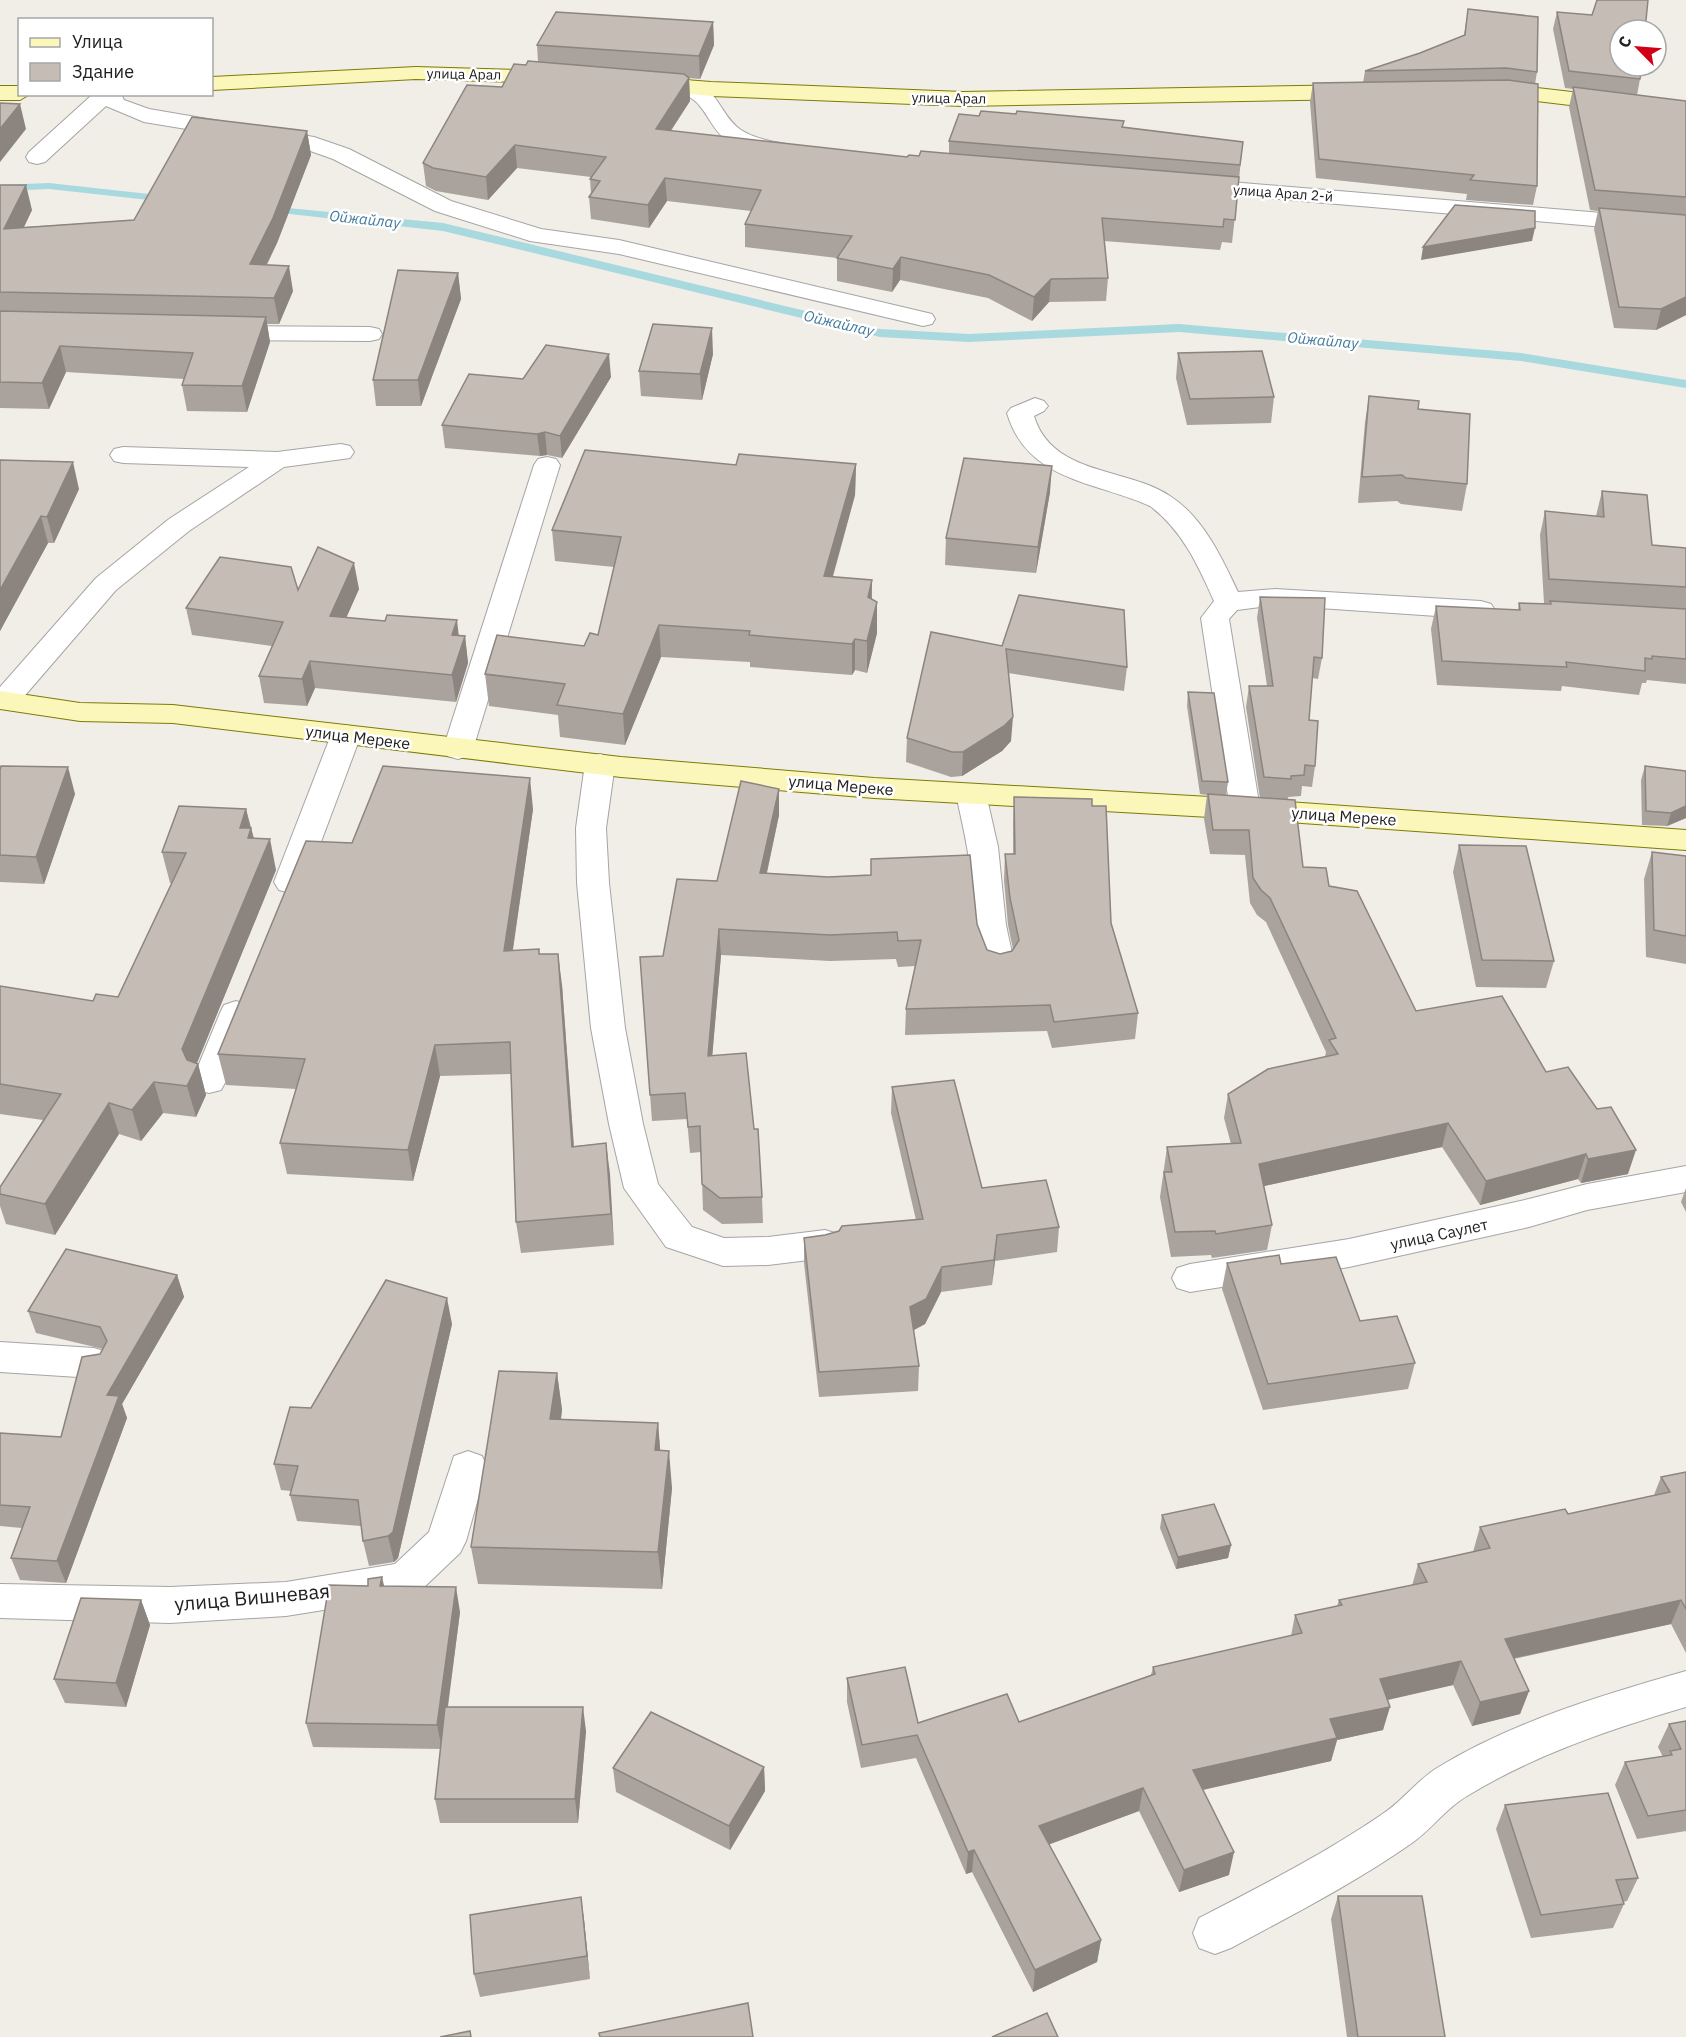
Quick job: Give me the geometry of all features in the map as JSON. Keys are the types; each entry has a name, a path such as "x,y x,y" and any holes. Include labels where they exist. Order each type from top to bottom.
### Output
{"street":[{"name":"улица Арал","path":"213,84 416,73 518,74 575,79"},
{"name":"улица Арал","path":"620,82 963,99 1374,92"},
{"path":"688,87 708,101 714,113 732,134 758,147 805,153"},
{"path":"1469,90 1504,90 1686,112"},
{"path":"0,93 18,93"},
{"path":"37,157 106,96"},
{"path":"109,96 115,104 144,115 306,142 341,154 443,206 538,236 619,247 923,319"},
{"name":"улица Арал 2-й","path":"1174,184 1686,227"},
{"path":"204,333 370,334"},
{"path":"1035,406 1020,413 1021,429 1033,444 1079,473 1160,501 1185,524 1217,576 1228,602"},
{"path":"123,455 277,460 341,452"},
{"path":"175,457 209,465 216,483 187,519"},
{"path":"3,700 106,584 187,519 277,460"},
{"path":"458,748 547,465"},
{"path":"1245,809 1215,618 1228,602 1275,597 1510,612"},
{"name":"улица Мереке","path":"3,700 80,712 173,714 600,764 874,788 1245,809 1686,840"},
{"path":"282,904 346,735"},
{"path":"600,764 591,828 593,883 608,1028 626,1125 642,1188 679,1238 723,1252 768,1251 825,1244"},
{"path":"971,794 984,855 987,914 993,950 999,967"},
{"path":"209,1081 247,987"},
{"name":"улица Саулет","path":"1190,1278 1349,1253 1519,1216 1587,1197 1686,1179"},
{"path":"0,1357 94,1363"},
{"name":"улица Вишневая","path":"0,1601 170,1605 286,1599 405,1580 446,1541 468,1467"},
{"path":"1215,1933 1299,1889 1400,1827 1450,1783 1564,1729 1686,1689"}],"building":[{"path":"1597,0 1648,0 1646,18 1608,18 1608,75 1569,71 1557,12 1592,15"},
{"path":"1468,9 1538,17 1537,72 1506,68 1365,71 1465,35"},
{"path":"556,12 713,22 699,56 537,45"},
{"path":"528,61 684,74 689,78 656,129 907,157 909,155 919,156 921,151 1239,177 1235,220 1224,219 1223,227 1102,218 1108,278 1051,279 1034,297 989,275 901,257 893,269 837,258 852,236 745,224 761,190 665,178 648,205 589,197 600,181 590,179 606,157 515,145 486,177 433,168 423,163 467,85 502,87 514,64 526,65"},
{"path":"1508,80 1538,84 1537,186 1470,180 1474,175 1319,159 1313,83"},
{"path":"1573,87 1686,101 1686,197 1595,190"},
{"path":"0,103 20,104 0,129"},
{"path":"981,111 1016,114 1017,111 1124,121 1122,127 1243,142 1240,165 949,141 959,114 979,116"},
{"path":"192,117 307,131 273,218 250,264 289,266 274,298 0,292 0,185 26,185 4,229 134,220"},
{"path":"1455,205 1535,211 1535,228 1423,247"},
{"path":"1599,208 1686,215 1686,297 1661,309 1619,307"},
{"path":"398,270 458,273 418,380 373,380"},
{"path":"0,311 266,317 242,386 182,385 193,353 60,346 42,383 0,382"},
{"path":"653,324 712,328 700,374 639,371"},
{"path":"546,345 609,354 560,436 545,432 537,434 442,425 469,374 523,379"},
{"path":"1262,351 1274,397 1190,399 1178,353"},
{"path":"1369,396 1419,401 1418,409 1470,414 1467,484 1406,478 1402,475 1362,477"},
{"path":"585,450 736,465 739,454 856,464 824,576 872,580 868,597 877,602 867,641 855,639 852,644 749,635 750,631 659,625 623,714 557,705 565,684 485,674 497,635 584,646 590,633 598,635 621,537 552,530"},
{"path":"964,458 1052,466 1038,547 946,538"},
{"path":"0,460 73,462 47,517 41,516 0,590"},
{"path":"1602,491 1647,495 1652,545 1686,548 1686,587 1549,579 1545,511 1604,517"},
{"path":"318,547 354,563 330,616 385,621 387,615 457,620 452,635 465,636 452,675 310,661 302,679 259,676 283,622 186,608 220,557 291,567 298,590"},
{"path":"1019,595 1124,610 1127,667 1006,649 1013,717 1004,726 963,752 952,752 907,738 931,632 1002,646"},
{"path":"1260,597 1325,598 1322,658 1314,657 1309,720 1318,721 1315,766 1305,765 1304,775 1291,776 1291,779 1264,777 1249,686 1273,686"},
{"path":"1550,601 1686,609 1686,659 1652,656 1652,659 1645,658 1645,671 1566,662 1567,667 1442,661 1436,606 1520,610 1519,603 1551,604"},
{"path":"1188,692 1214,693 1228,782 1202,781"},
{"path":"1,766 68,767 36,857 0,855"},
{"path":"383,766 530,778 504,951 539,949 539,954 558,954 572,1147 606,1143 611,1214 516,1222 510,1042 435,1045 408,1150 280,1143 305,1059 218,1054 306,841 352,843"},
{"path":"1645,766 1686,771 1686,806 1671,813 1646,811"},
{"path":"741,781 779,789 760,873 828,877 871,875 871,859 970,855 977,924 987,950 1000,954 1012,951 1019,940 1010,898 1005,854 1015,854 1014,797 1092,799 1092,806 1106,806 1111,923 1138,1013 1054,1022 1050,1005 906,1009 921,940 898,941 897,932 830,935 719,929 708,1056 746,1053 754,1129 758,1129 762,1197 720,1198 702,1184 700,1126 688,1127 685,1093 650,1095 640,957 663,956 677,879 717,881"},
{"path":"1208,794 1295,800 1303,867 1326,868 1329,886 1357,891 1416,1011 1502,996 1546,1072 1568,1067 1597,1109 1611,1107 1636,1150 1588,1159 1586,1154 1486,1181 1448,1123 1259,1164 1272,1225 1216,1234 1215,1231 1175,1232 1164,1172 1172,1172 1167,1147 1241,1143 1228,1094 1268,1069 1338,1054 1329,1040 1336,1038 1270,898 1253,878 1249,830 1213,830"},
{"path":"179,806 246,809 240,828 251,828 248,838 270,839 182,1049 187,1060 198,1064 187,1086 154,1082 132,1110 109,1103 45,1204 0,1194 0,1187 61,1094 0,1084 0,986 93,1001 96,994 118,997 186,853 162,852"},
{"path":"1459,845 1526,846 1554,961 1482,960"},
{"path":"1652,852 1686,856 1686,936 1654,930"},
{"path":"954,1080 982,1188 1046,1180 1059,1227 997,1235 994,1260 942,1267 926,1299 910,1307 919,1366 819,1372 804,1238 839,1231 842,1226 923,1219 892,1087"},
{"path":"66,1249 177,1275 107,1395 119,1396 57,1561 11,1558 30,1507 0,1505 0,1433 61,1437 82,1357 100,1354 107,1341 100,1327 28,1311"},
{"path":"1279,1255 1281,1264 1336,1257 1360,1321 1397,1316 1415,1363 1268,1384 1227,1263"},
{"path":"386,1280 447,1298 393,1532 388,1536 363,1541 358,1500 290,1495 298,1466 274,1464 290,1407 311,1408"},
{"path":"499,1371 557,1373 550,1419 658,1423 655,1450 669,1451 658,1552 471,1547"},
{"path":"1686,1472 1686,1609 1681,1600 1505,1639 1529,1691 1480,1702 1461,1661 1380,1679 1390,1707 1330,1719 1337,1738 1193,1770 1234,1852 1184,1870 1143,1788 1039,1826 1101,1940 1035,1970 974,1850 968,1852 917,1735 862,1745 847,1678 905,1667 918,1723 1007,1694 1019,1722 1155,1674 1153,1667 1302,1633 1295,1615 1342,1605 1339,1600 1427,1582 1418,1564 1490,1548 1480,1527 1565,1509 1568,1514 1670,1492 1661,1477"},
{"path":"1214,1504 1231,1545 1178,1557 1162,1515"},
{"path":"382,1577 380,1586 456,1587 437,1725 306,1723 329,1585 368,1586 368,1579"},
{"path":"81,1598 141,1600 116,1683 54,1679"},
{"path":"445,1707 583,1707 575,1799 435,1799"},
{"path":"651,1712 764,1767 729,1826 613,1768"},
{"path":"1686,1721 1686,1810 1648,1816 1625,1762 1672,1755 1670,1751 1681,1749 1669,1724"},
{"path":"1608,1793 1638,1878 1616,1880 1624,1904 1541,1915 1505,1805"},
{"path":"1338,1896 1422,1896 1445,2037 1358,2037"},
{"path":"581,1897 587,1956 474,1974 470,1915"},
{"path":"748,2003 753,2037 600,2037 599,2033"},
{"path":"1047,2013 1058,2037 992,2037"},
{"path":"470,2031 471,2037 440,2037"}],"waterway":[{"name":"Ойжайлау","path":"0,188 49,186 167,199"},
{"name":"Ойжайлау","path":"267,209 443,227 880,333 969,338 1179,328 1521,357 1686,384"}]}
